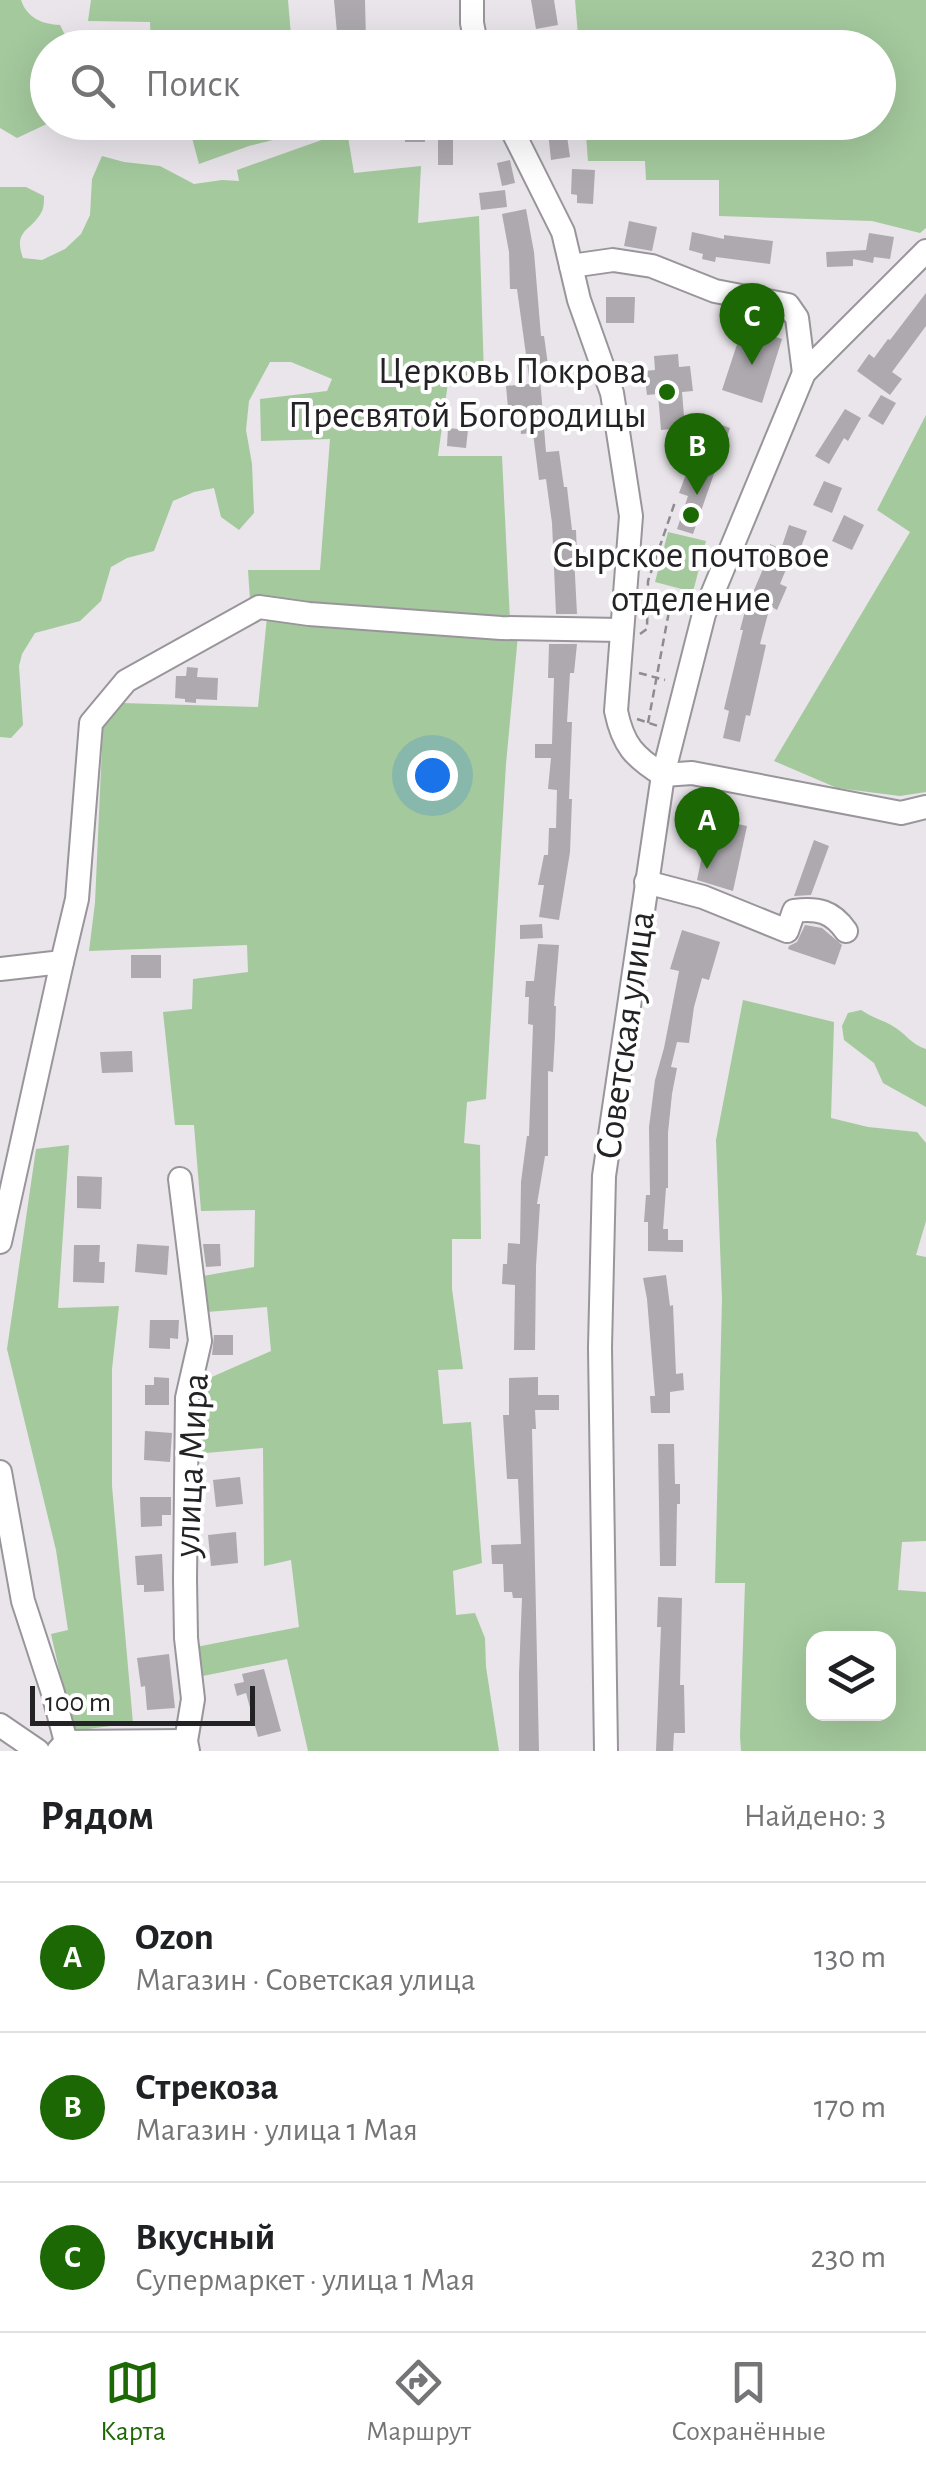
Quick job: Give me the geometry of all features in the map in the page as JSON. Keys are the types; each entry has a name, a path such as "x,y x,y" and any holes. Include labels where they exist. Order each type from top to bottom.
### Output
{"street":[{"path":"472,0 473,30"},
{"path":"517,140 563,232 579,300 612,394 630,516 628,634 616,712 621,734 643,763 663,776 692,774 901,813 926,807"},
{"path":"804,373 926,252"},
{"path":"571,266 612,260 652,266 715,291 788,305 798,318 804,373"},
{"name":"Советская улица","path":"606,1751 600,1348 604,1176 646,882 663,776 704,614 804,373"},
{"path":"0,1242 76,899 91,723 126,682 259,607 501,628 628,634"},
{"path":"646,882 702,897 787,931 794,912 810,909 837,917 846,931"},
{"path":"0,969 62,962"},
{"name":"улица Мира","path":"180,1180 200,1341 186,1398 184,1579 194,1699 187,1746"},
{"path":"0,1472 23,1601 62,1746 187,1746"},
{"path":"0,1725 38,1751"}],"path":[{"path":"628,634 647,628 648,582 675,502"},
{"path":"648,723 670,606"},
{"path":"632,672 675,683"},
{"path":"631,717 664,728"}],"green space":[{"path":"0,0 21,0 36,19 60,25 62,30 30,30 30,132 17,138 0,128"},
{"path":"91,0 288,0 291,30 150,30 150,22 88,21"},
{"path":"575,0 926,0 926,228 920,233 872,221 719,216 719,180 646,180 645,161 588,161 586,140 896,140 896,30 578,30"},
{"path":"193,140 273,140 249,146 199,164"},
{"path":"322,140 348,140 354,173 421,166 418,223 479,216 484,376 449,375 438,456 502,456 510,621 250,600 248,570 320,570 330,439 261,441 260,399 327,391 332,379 291,362 270,362 249,401 246,430 254,513 239,530 221,517 214,488 173,501 154,551 111,567 101,601 80,621 35,633 19,666 23,725 11,738 0,737 0,187 26,187 44,196 42,211 20,242 23,258 42,260 65,249 81,234 90,215 92,179 102,156 160,166 194,184 239,181 237,170"},
{"path":"926,415 926,792 900,796 837,788 774,761 910,532 877,510"},
{"path":"668,532 706,541 693,592 655,582"},
{"path":"267,617 518,635 506,764 486,1099 467,1102 464,1143 480,1145 481,1239 452,1239 452,1289 463,1369 438,1370 443,1424 471,1422 482,1563 453,1571 456,1615 475,1613 485,1638 499,1751 308,1751 287,1659 198,1677 196,1647 299,1627 291,1560 264,1566 263,1448 195,1454 194,1420 205,1380 271,1351 267,1307 207,1312 203,1276 254,1267 255,1210 201,1211 194,1125 175,1125 163,1012 192,1009 193,979 248,972 247,945 89,951 95,903 103,724 122,703 258,707"},
{"path":"743,1000 834,1022 831,1118 917,1132 926,1143 926,1221 916,1255 926,1257 926,1541 902,1542 898,1590 926,1592 926,1751 741,1751 745,1583 715,1583 722,1299 716,1140"},
{"path":"861,1010 926,1049 926,1107 883,1083 874,1063 844,1040 842,1026 848,1013"},
{"path":"69,1145 58,1308 119,1306 112,1369 112,1486 133,1723 73,1731 51,1634 68,1630 56,1550 7,1349 36,1149"}],"building":[{"path":"334,0 365,0 366,30 337,30"},
{"path":"531,0 554,0 558,25 536,29"},
{"path":"438,140 453,140 453,165 438,165"},
{"path":"549,140 568,140 570,157 551,160"},
{"path":"510,160 515,183 502,186 497,163"},
{"path":"572,169 595,170 593,204 577,203 577,195 571,194"},
{"path":"505,190 507,207 481,210 479,193"},
{"path":"526,209 548,365 539,366 546,452 559,451 572,530 576,530 577,614 556,614 546,479 539,480 533,433 521,434 519,407 508,408 506,386 530,384 517,289 510,289 502,214"},
{"path":"629,221 657,227 652,251 624,246"},
{"path":"692,232 724,239 724,235 773,241 770,264 716,257 715,262 702,259 703,254 689,250"},
{"path":"869,233 894,237 890,259 874,257 873,263 853,259 853,266 827,267 826,252 866,250"},
{"path":"926,293 926,326 892,372 902,379 890,395 857,371 869,354 874,358 890,340"},
{"path":"606,297 635,297 634,323 606,323"},
{"path":"743,326 782,339 762,403 722,390"},
{"name":"Церковь Покрова Пресвятой Богородицы","path":"678,354 679,367 690,366 693,391 682,392 685,428 661,430 658,394 647,395 644,371 655,370 654,356"},
{"path":"881,395 896,403 883,425 868,416"},
{"path":"845,409 861,418 829,464 815,456"},
{"path":"714,422 730,428 693,534 677,529 688,496 679,493 697,445 705,447"},
{"path":"448,428 468,430 466,448 447,446"},
{"path":"824,481 842,488 832,513 813,505"},
{"path":"844,515 864,525 852,550 832,541"},
{"path":"789,525 807,531 780,584 787,587 777,610 770,606 760,644 766,645 750,716 746,715 740,742 723,738 729,711 724,709 745,611 770,544 781,549"},
{"path":"549,644 577,644 574,673 570,673 567,722 572,722 570,852 559,920 539,917 544,885 538,885 544,855 548,855 549,828 556,828 557,790 548,789 551,758 535,758 535,744 552,744 554,678 548,678"},
{"path":"187,667 198,668 197,677 218,678 217,700 196,699 196,703 175,698 176,676 186,676"},
{"path":"710,818 747,826 733,891 697,880"},
{"path":"814,840 829,846 811,895 794,896"},
{"path":"542,924 543,938 520,939 520,925"},
{"path":"805,925 822,928 842,945 835,965 788,949 797,942"},
{"path":"682,930 720,942 709,980 702,978 689,1043 677,1042 671,1067 677,1068 668,1133 663,1229 668,1229 668,1240 683,1240 683,1252 648,1251 648,1222 644,1222 646,1195 650,1195 649,1127 679,971 670,969"},
{"path":"538,944 559,945 553,1072 548,1071 548,1156 537,1204 535,1350 514,1350 515,1285 502,1284 503,1264 507,1264 508,1243 520,1244 533,1025 528,1024 529,997 525,997 526,981 534,981"},
{"path":"131,955 161,955 161,978 131,978"},
{"path":"132,1051 133,1072 102,1073 100,1052"},
{"path":"77,1176 102,1177 101,1209 77,1208"},
{"path":"137,1244 169,1246 167,1275 135,1272"},
{"path":"203,1244 220,1244 221,1266 206,1267"},
{"path":"74,1245 100,1245 99,1262 105,1262 104,1283 73,1282"},
{"path":"666,1275 670,1306 673,1305 676,1374 683,1373 684,1390 670,1392 670,1413 651,1413 650,1396 655,1396 643,1278"},
{"path":"150,1320 179,1320 178,1339 170,1338 170,1349 149,1348"},
{"path":"214,1335 233,1335 233,1355 212,1355"},
{"path":"154,1377 169,1378 169,1405 145,1405 145,1385 154,1385"},
{"path":"538,1377 538,1395 559,1395 559,1410 535,1410 536,1429 532,1429 539,1751 519,1751 522,1598 504,1592 503,1564 492,1564 491,1545 521,1544 518,1479 507,1479 503,1415 509,1415 509,1378"},
{"path":"145,1431 172,1433 170,1462 144,1460"},
{"path":"658,1444 674,1444 675,1484 680,1484 676,1566 660,1566"},
{"path":"240,1477 243,1504 216,1507 213,1480"},
{"path":"140,1497 171,1497 171,1515 162,1515 162,1526 141,1527"},
{"path":"236,1532 238,1563 211,1566 208,1535"},
{"path":"162,1554 164,1591 144,1592 144,1585 137,1585 135,1556"},
{"path":"658,1597 682,1598 680,1685 684,1685 685,1733 674,1733 673,1751 656,1751 661,1627 657,1627"},
{"path":"169,1654 175,1708 147,1710 137,1658"},
{"path":"264,1669 281,1731 258,1737 246,1693 237,1696 234,1684 244,1682 242,1674"}],"place":[{"name":"Вкусный","path":"752,365"},
{"name":"Церковь Покрова Пресвятой Богородицы","path":"667,392"},
{"name":"Стрекоза","path":"697,495"},
{"name":"Сырское почтовое отделение","path":"691,515"},
{"name":"Ozon","path":"707,869"}]}
